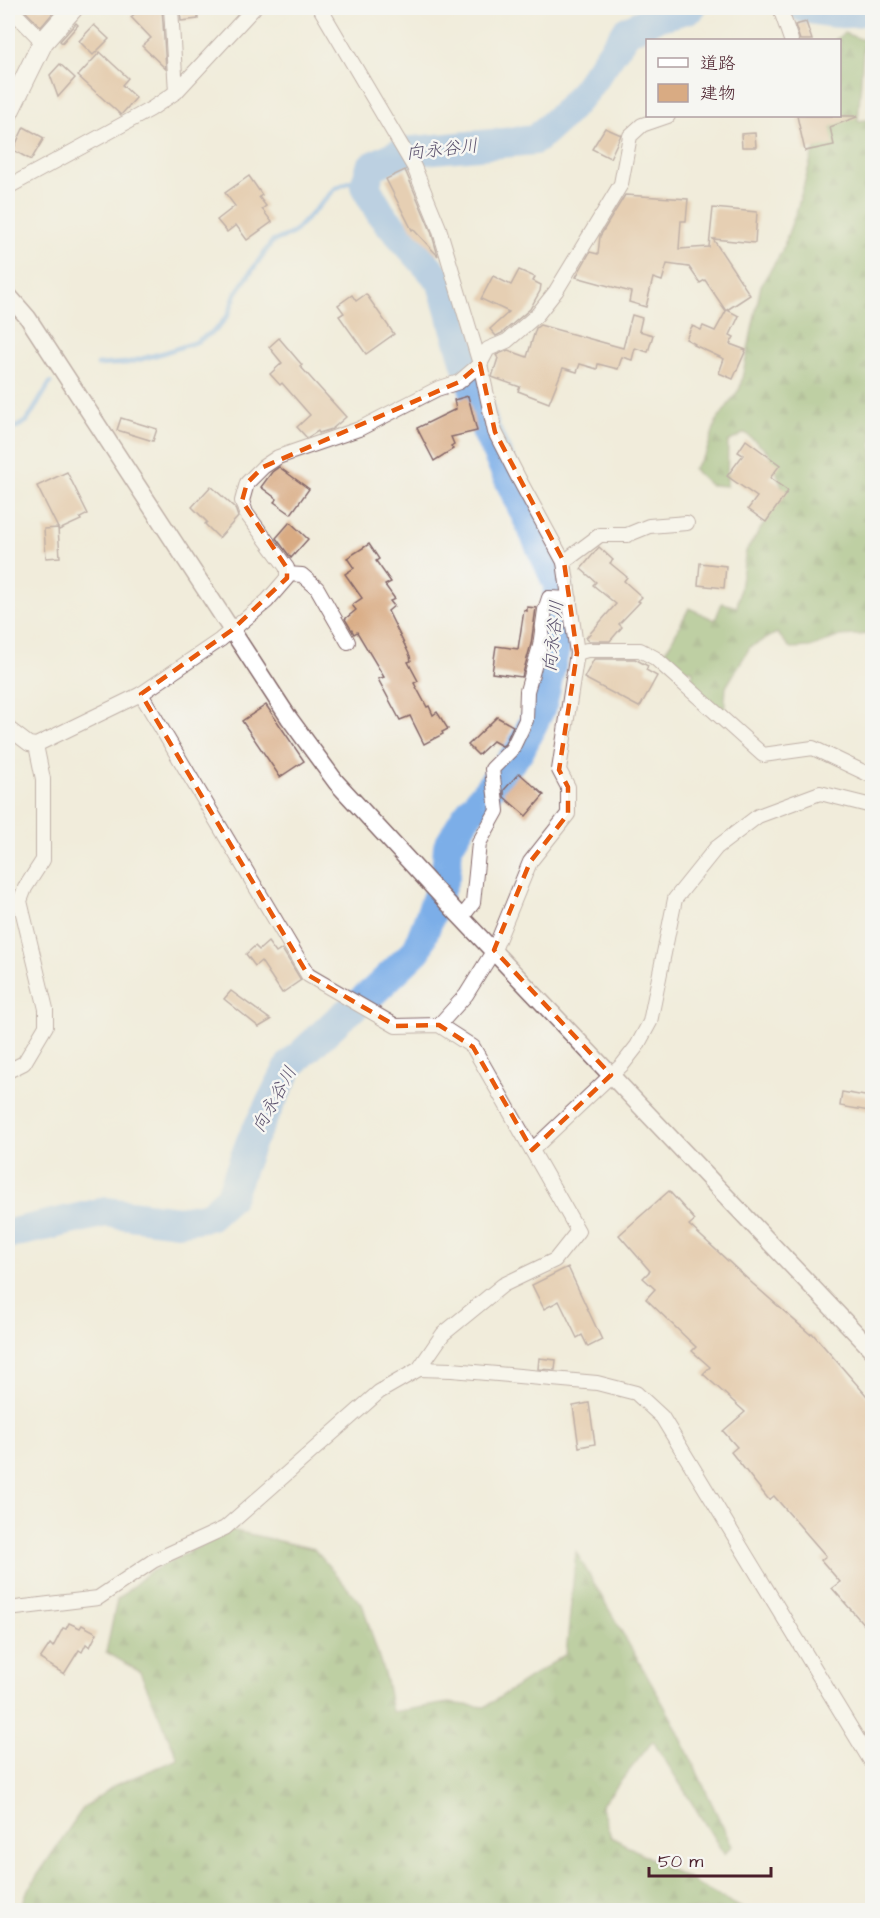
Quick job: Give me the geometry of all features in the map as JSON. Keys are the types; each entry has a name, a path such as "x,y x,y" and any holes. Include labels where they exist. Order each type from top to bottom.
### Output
{"main road":[{"path":"8,113 43,42 73,8"}],"street":[{"path":"10,8 43,42"},
{"path":"171,8 176,92"},
{"path":"8,187 151,109 176,92 254,8"},
{"path":"320,8 414,167 439,228 480,364 495,432 564,561 577,653 559,770 568,787 568,814 530,862 494,950 466,995 439,1025"},
{"path":"780,9 791,39"},
{"path":"8,728 29,744 36,745 141,694 232,630 267,601 287,579 287,568 246,513 242,501 248,483 263,467 278,457 358,429 437,389 459,382 480,364 488,349 507,341 537,315 556,291 621,184 630,136 642,124 665,117"},
{"path":"8,295 28,318 289,718 336,782 873,1350"},
{"path":"564,561 600,535 627,535 649,526 687,523"},
{"path":"287,574 302,575 317,588 348,642"},
{"path":"460,915 473,903 479,843 497,811 492,769 512,749 526,720 527,691 540,646 549,598 570,599"},
{"path":"577,653 587,650 640,650 656,658 763,754 813,748 873,777"},
{"path":"8,1609 98,1598 153,1561 225,1528 379,1392 419,1370 443,1334 503,1285 555,1260 578,1231 473,1047 439,1025 396,1026 308,975 141,694"},
{"path":"8,1071 24,1063 46,1026 46,1009 20,901 42,860 43,779 36,745"},
{"path":"532,1150 623,1064 637,1046 650,1022 675,899 716,848 758,816 820,793 873,806"},
{"path":"419,1370 597,1383 636,1393 662,1417 873,1763"}],"highlighted area":[{"path":"480,364 495,432 564,562 577,653 559,770 568,787 568,814 530,862 494,950 611,1075 532,1150 473,1047 439,1025 396,1026 308,975 141,694 232,630 287,578 287,568 242,501 247,483 263,467 459,382"}],"green space":[{"path":"844,33 864,40 858,121 872,119 872,634 840,636 811,647 790,648 777,633 750,647 726,687 724,716 691,688 693,670 676,671 661,657 689,608 715,620 722,603 737,607 746,551 783,489 769,453 745,433 728,442 727,486 710,485 693,469 706,453 716,422 740,388 761,285 781,253 798,206 812,155 826,131 825,117 841,117 841,39 836,39"},
{"path":"231,1530 314,1549 363,1606 386,1680 392,1712 448,1703 485,1707 566,1654 576,1552 673,1721 732,1846 724,1854 653,1741 601,1806 611,1837 745,1910 20,1910 28,1889 83,1808 115,1785 178,1759 140,1672 106,1652 117,1600 148,1573"}],"building":[{"path":"22,8 57,8 41,27"},
{"path":"141,8 162,8 166,69 142,46 151,38 131,17"},
{"path":"180,8 197,8 198,19 181,21"},
{"path":"806,22 812,39 800,39 795,25"},
{"path":"76,23 78,25 62,43 60,41"},
{"path":"94,25 109,39 93,55 79,41"},
{"path":"100,52 128,78 122,85 136,98 121,115 78,76"},
{"path":"60,64 75,78 58,97 50,75"},
{"path":"857,116 830,127 834,145 805,151 797,117"},
{"path":"24,127 44,138 31,160 13,150"},
{"path":"605,128 621,135 610,158 592,149"},
{"path":"755,133 756,147 742,147 741,134"},
{"path":"405,170 431,231 438,256 412,230 386,179"},
{"path":"249,176 262,195 259,197 266,206 262,209 272,222 247,240 236,225 227,232 217,220 235,206 225,193"},
{"path":"625,195 688,199 686,221 681,221 679,249 709,247 713,208 757,212 755,243 713,239 750,295 727,310 739,316 730,335 734,337 730,344 746,350 733,379 719,373 724,359 686,339 692,326 701,330 703,326 715,331 726,311 705,280 700,283 689,267 667,264 662,281 653,278 646,307 629,302 631,292 576,277 590,252 598,254 600,236"},
{"path":"519,270 535,277 533,281 541,285 540,291 530,309 496,336 490,329 509,312 481,299 493,276 511,285"},
{"path":"366,294 394,334 366,354 339,316 344,313 338,305 352,295 356,301"},
{"path":"632,315 642,318 639,331 653,335 648,352 635,348 632,360 622,357 618,369 598,364 597,369 580,364 577,372 563,368 549,403 518,391 520,387 492,377 498,358 496,355 508,350 527,357 536,328 540,325 623,348"},
{"path":"279,338 302,365 300,366 346,417 332,429 319,433 318,431 307,438 297,427 310,415 282,383 280,385 270,374 282,363 269,347"},
{"path":"468,396 477,431 451,437 454,444 451,446 453,449 434,461 417,428 456,409 454,400"},
{"path":"121,418 157,429 153,441 117,430"},
{"path":"746,440 780,465 770,478 788,491 766,522 748,509 757,497 727,476 743,455 738,452"},
{"path":"279,467 309,489 291,514 274,502 277,499 261,487 272,472"},
{"path":"67,472 88,514 80,518 81,520 59,530 37,486"},
{"path":"211,486 235,508 238,517 219,538 192,507"},
{"path":"290,522 308,539 291,558 276,538"},
{"path":"58,528 60,557 46,558 44,529"},
{"path":"369,544 379,559 376,561 391,582 385,585 395,599 390,601 394,606 388,611 410,656 411,661 408,662 418,681 414,683 427,707 429,706 433,715 437,712 448,729 424,744 410,716 400,720 378,679 384,677 357,632 354,634 345,619 356,610 352,605 362,598 345,574 354,568 347,558"},
{"path":"599,547 613,560 610,563 627,577 624,581 642,597 619,624 622,627 610,641 589,641 586,638 616,604 593,585 596,582 581,569"},
{"path":"700,563 726,566 724,588 698,585"},
{"path":"527,607 536,608 531,644 522,677 492,673 496,646 518,649 524,610 527,611"},
{"path":"594,659 635,659 648,666 646,670 657,676 639,707 584,678"},
{"path":"266,705 304,761 280,777 242,721"},
{"path":"497,717 513,726 505,744 502,746 493,741 478,755 468,745"},
{"path":"519,773 544,795 526,816 504,797 504,790"},
{"path":"268,942 276,953 282,949 301,980 282,993 261,961 255,966 246,954 255,946 259,950"},
{"path":"231,991 271,1020 259,1027 224,999"},
{"path":"842,1092 871,1097 869,1111 840,1106"},
{"path":"669,1191 695,1220 689,1225 753,1284 810,1334 812,1333 873,1403 873,1635 832,1588 840,1582 821,1560 826,1556 774,1496 769,1500 731,1452 737,1447 723,1431 745,1412 703,1374 710,1367 692,1351 696,1347 646,1299 655,1289 643,1278 650,1271 619,1235"},
{"path":"568,1267 602,1340 588,1347 582,1335 577,1338 559,1301 544,1309 532,1285"},
{"path":"539,1358 556,1360 555,1370 538,1369"},
{"path":"589,1403 595,1444 579,1447 573,1406"},
{"path":"69,1623 80,1628 82,1625 97,1633 90,1647 86,1644 82,1652 79,1650 64,1674 40,1659 50,1644 53,1647 63,1628 66,1629"}],"waterway":[{"name":"向永谷川","path":"8,1234 106,1212 178,1221 209,1216 230,1197 251,1141 290,1065 417,950 446,873 448,846 465,818 520,750 542,705 555,648 558,584 486,430 441,281 381,214 365,186 371,167 402,152 535,140 567,111 586,89 627,31 657,17 691,8"},
{"name":"向永谷川","path":"804,8 845,13 854,13 867,8"},
{"path":"98,365 127,363 163,353 196,342 216,330 228,315 236,293 272,242 293,233 336,188 354,180 371,167"},
{"path":"8,432 27,421 50,383"}]}
